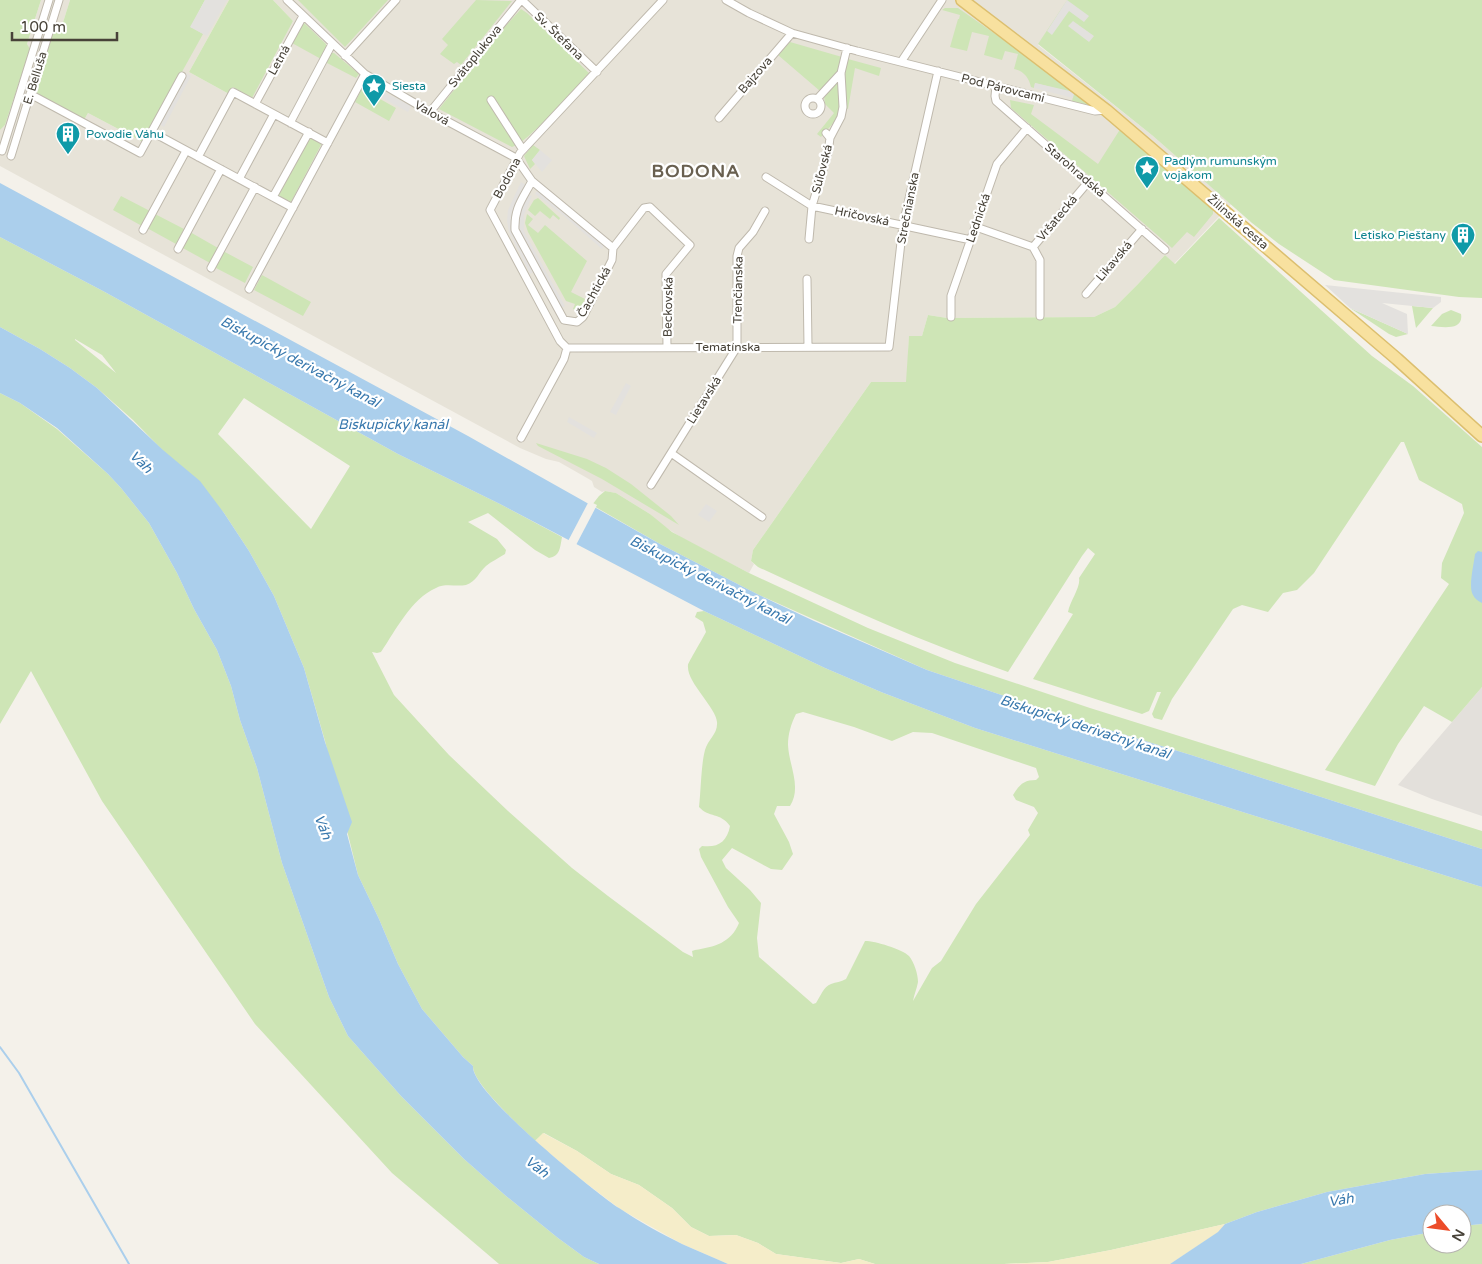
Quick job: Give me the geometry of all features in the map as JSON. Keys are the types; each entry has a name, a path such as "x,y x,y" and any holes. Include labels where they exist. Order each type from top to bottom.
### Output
{"main road":[{"name":"Žilinská cesta","path":"962,0 1106,110 1397,360 1482,436"}],"street":[{"name":"E. Belluša","path":"2,151 49,0"},
{"name":"E. Belluša","path":"11,156 59,0"},
{"name":"Valová","path":"287,0 365,74 430,112 516,158"},
{"path":"345,56 396,0"},
{"name":"Sv. Štefana","path":"522,0 597,72"},
{"name":"Svätoplukova","path":"430,112 522,0"},
{"name":"Bodona","path":"567,348 560,341 490,210 516,158 663,0"},
{"path":"900,62 942,0"},
{"name":"Pod Párovcami","path":"730,1 792,33 1095,111 1106,110"},
{"name":"Letná","path":"255,104 303,16"},
{"name":"Bajzova","path":"719,118 792,33"},
{"path":"290,122 332,44"},
{"path":"817,99 841,73 847,48"},
{"name":"Strečnianska","path":"889,347 903,225 938,71"},
{"name":"Súľovská","path":"810,239 812,206 828,153 828,136 841,117 843,107 841,73"},
{"path":"249,289 365,74"},
{"path":"30,94 140,153 182,76"},
{"name":"Starohradská","path":"996,86 996,101 1165,250"},
{"path":"198,157 233,92 328,143"},
{"path":"491,100 523,150"},
{"path":"239,179 274,114"},
{"name":"Lednická","path":"951,317 951,296 997,164 1027,128"},
{"path":"152,132 293,208"},
{"path":"274,198 308,132"},
{"path":"143,230 186,151"},
{"path":"516,158 532,182 613,248"},
{"path":"178,249 221,169"},
{"name":"Súľovská","path":"766,177 812,206"},
{"name":"Vršatecká","path":"1040,316 1040,260 1033,247 1089,181"},
{"name":"Čachtická","path":"532,182 516,210 514,217 515,230 564,320 577,322 583,318 612,260 613,248"},
{"path":"211,268 255,188"},
{"name":"Hričovská","path":"812,206 971,240"},
{"name":"Beckovská","path":"613,248 644,208 650,207 690,245 666,274 667,347"},
{"name":"Trenčianska","path":"738,347 736,256 739,248 753,232 764,211"},
{"path":"976,227 1033,247"},
{"name":"Likavská","path":"1086,294 1142,228"},
{"path":"531,287 542,280"},
{"path":"807,280 808,346"},
{"name":"Lietavská","path":"651,485 738,347"},
{"name":"Tematínska","path":"567,348 889,347"},
{"path":"521,438 564,359 567,348"},
{"path":"671,453 762,517"}],"shaded area":[{"path":"41,0 70,0 60,32 53,31 35,87 38,95 84,120 88,113 143,142 205,0 229,0 189,72 229,94 233,87 293,21 273,0 1067,0 1038,45 1153,136 1231,204 1174,264 1165,255 1115,307 1094,317 947,318 928,315 922,336 909,336 907,382 871,382 753,550 751,561 754,564 749,573 682,538 662,525 650,514 616,493 602,492 594,487 592,481 559,462 546,459 520,448 0,166 0,130 5,125 29,49 27,44"},
{"path":"205,0 227,0 207,36 190,27"},
{"path":"1067,0 1089,16 1084,22 1069,11 1052,35 1047,31"},
{"path":"1073,21 1094,36 1089,42 1068,26"},
{"path":"186,73 191,76 164,127 159,124"},
{"path":"1035,83 1074,92 1073,98 1034,88"},
{"path":"376,88 411,106 408,112 373,93"},
{"path":"540,150 552,160 542,172 532,160"},
{"path":"521,182 526,185 513,221 535,271 530,274 509,232 507,221 508,210"},
{"path":"539,188 605,244 602,249 535,194"},
{"path":"527,194 532,196 524,215 524,231 565,306 560,309 518,229 518,211"},
{"path":"1325,285 1441,297 1441,302 1433,308 1382,303 1407,314 1408,334 1350,308"},
{"path":"626,383 631,386 616,415 610,412"},
{"path":"569,417 597,433 594,438 567,422"},
{"path":"706,504 717,511 709,522 698,515"},
{"path":"1482,687 1482,816 1398,785"}],"green space":[{"path":"0,0 41,0 27,44 30,49 5,125 0,130"},
{"path":"70,0 205,0 191,27 203,34 143,142 88,113 84,120 38,95 35,87 53,31 60,32"},
{"path":"229,0 273,0 293,21 252,98 233,87 229,94 189,72"},
{"path":"298,0 388,0 345,47"},
{"path":"476,0 512,1 461,65 457,62 454,64 440,54 448,45 442,39"},
{"path":"1067,0 1482,0 1482,298 1459,297 1334,280 1279,244 1252,223 1153,136 1038,44"},
{"path":"945,8 958,8 1076,90 1095,107 1072,101 1074,93 1035,83 1034,88 1031,87 1026,75 1014,69 1018,54 1005,51 1002,60 984,55 989,36 972,32 967,51 950,47 960,15 942,10"},
{"path":"521,9 589,73 540,126 519,144 512,147 439,109 499,33"},
{"path":"303,22 326,44 326,50 321,59 292,43"},
{"path":"790,42 842,57 838,72 820,91 778,55"},
{"path":"330,53 334,53 359,74 356,78 325,62"},
{"path":"848,59 881,68 879,76 855,68 848,109 845,108 845,69"},
{"path":"840,77 840,110 834,122 821,137 817,134 834,113 825,104 824,96"},
{"path":"365,82 371,82 366,91 396,108 389,121 355,102"},
{"path":"1010,100 1034,105 1031,114 1098,164 1119,131 1123,131 1213,210 1213,214 1194,237 1187,232 1172,248 1011,108"},
{"path":"309,136 322,143 291,202 277,195"},
{"path":"533,145 540,150 532,160 535,164 530,169 524,156"},
{"path":"121,196 150,211 142,226 113,210"},
{"path":"538,198 560,218 559,220 553,215 550,219 540,211 535,216 528,210 534,200"},
{"path":"155,214 184,229 176,244 147,228"},
{"path":"527,214 533,219 528,225 538,233 545,225 587,261 571,292 585,299 579,312 573,309 575,304 566,301 528,232 525,223"},
{"path":"1219,218 1372,356 1413,386 1482,447 1482,687 1452,722 1424,706 1398,744 1375,786 1325,770 1449,584 1441,578 1442,563 1464,513 1462,504 1419,480 1404,442 1401,442 1314,573 1297,590 1283,593 1268,612 1242,605 1233,609 1172,699 1162,720 1154,718 1152,714 1161,692 1157,692 1149,711 1142,714 1033,679 1073,614 1068,612 1078,586 1079,578 1095,554 1088,548 1008,672 882,622 758,567 751,561 753,550 871,382 906,382 909,336 922,336 928,315 947,318 1094,317 1115,307 1165,255 1175,264"},
{"path":"190,232 218,248 210,263 181,247"},
{"path":"0,237 103,291 398,454 562,537 557,553 549,558 535,550 488,513 468,522 497,539 506,550 505,554 486,566 469,584 443,586 427,593 412,607 381,652 372,652 394,695 449,755 572,868 683,952 693,957 692,951 727,940 736,930 739,923 728,907 701,857 699,849 702,846 713,846 721,843 727,836 730,826 722,819 707,813 699,807 705,750 717,726 712,709 696,687 688,665 706,632 703,622 695,617 697,612 704,611 825,668 975,728 1482,887 1482,1170 1425,1174 1327,1192 1257,1212 1225,1224 1048,1262 875,1264 859,1259 841,1263 776,1254 758,1243 736,1235 709,1236 691,1227 672,1208 639,1185 611,1174 577,1151 544,1133 535,1141 489,1094 480,1083 473,1066 422,1009 398,964 358,875 325,741 304,668 274,596 249,551 224,513 133,420 97,388 70,368 0,327","holes":["75,340 102,355 116,373","244,398 350,466 311,529 218,434","803,712 854,727 892,741 913,732 932,733 1036,768 1039,777 1036,780 1023,783 1013,795 1016,800 1034,807 1038,813 1028,830 1030,835 976,904 941,961 932,968 913,1001 918,982 913,961 906,953 895,948 865,941 846,979 829,985 824,989 816,1003 813,1004 759,957 757,938 761,903 726,868 722,860 732,848 771,869 782,870 793,854 789,842 774,814 777,806 790,806 795,791 788,745 790,729 796,714"]},
{"path":"223,251 253,267 245,283 214,267"},
{"path":"262,275 311,302 303,316 254,290"},
{"path":"1412,306 1433,308 1416,328"},
{"path":"1350,308 1408,334 1396,337 1389,334"},
{"path":"1451,310 1461,314 1461,319 1456,326 1431,326 1442,314"},
{"path":"0,393 20,403 57,429 108,474 149,523 177,573 194,609 217,650 231,686 240,720 257,768 282,863 329,997 348,1036 401,1096 464,1159 558,1238 584,1257 599,1264 499,1264 392,1173 255,1024 102,801 31,671 0,724"},
{"path":"536,443 587,459 606,468 631,484 671,516 679,525 602,479 538,446"},
{"path":"605,491 616,493 650,514 672,532 749,573 868,628 955,663 1090,708 1482,831 1482,849 1070,718 927,670 759,595 660,544 592,505"},
{"path":"1482,1224 1482,1264 1301,1264 1390,1240 1422,1234 1422,1254 1472,1254 1472,1225"}],"sand":[{"path":"543,1133 577,1151 611,1174 639,1185 672,1208 691,1227 709,1236 736,1235 758,1243 776,1254 841,1263 859,1259 875,1264 728,1264 682,1244 620,1209 535,1141"},
{"path":"1225,1224 1219,1232 1170,1264 1004,1264 1048,1262"}],"water":[{"name":"Biskupický kanál","path":"0,183 468,436 660,544 759,595 927,670 1070,718 1482,849 1482,887 975,728 825,668 704,611 500,504 398,454 103,291 0,237"},
{"name":"Váh","path":"0,327 40,349 97,388 163,450 200,481 249,551 274,596 304,668 325,742 352,822 347,834 358,875 398,964 422,1009 473,1066 478,1079 491,1097 561,1163 634,1218 682,1244 728,1264 599,1264 584,1257 506,1196 464,1159 401,1096 348,1036 329,997 282,863 257,768 240,720 231,686 217,650 149,523 121,488 57,428 20,403 0,393"},
{"path":"1478,551 1482,552 1482,603 1474,596 1471,587 1475,554"},
{"name":"Váh","path":"1482,1170 1482,1224 1472,1225 1472,1204 1422,1204 1422,1234 1390,1240 1301,1264 1170,1264 1218,1232 1225,1224 1257,1212 1327,1192 1425,1174"}],"pier":[{"path":"589,501 597,505 575,547 567,543"}],"waterway":[{"path":"0,1047 19,1073 129,1264"}],"place":[{"name":"Siesta","path":"374,107"},
{"name":"Povodie Váhu","path":"68,155"},
{"name":"Padlým rumunským vojakom","path":"1147,189"},
{"name":"Letisko Piešťany","path":"1463,256"}],"district":[{"name":"BODONA","path":"696,171"}],"water label":[{"name":"Biskupický derivačný kanál","path":"300,362"},
{"name":"Biskupický derivačný kanál","path":"710,580"},
{"name":"Biskupický derivačný kanál","path":"1085,727"}]}
